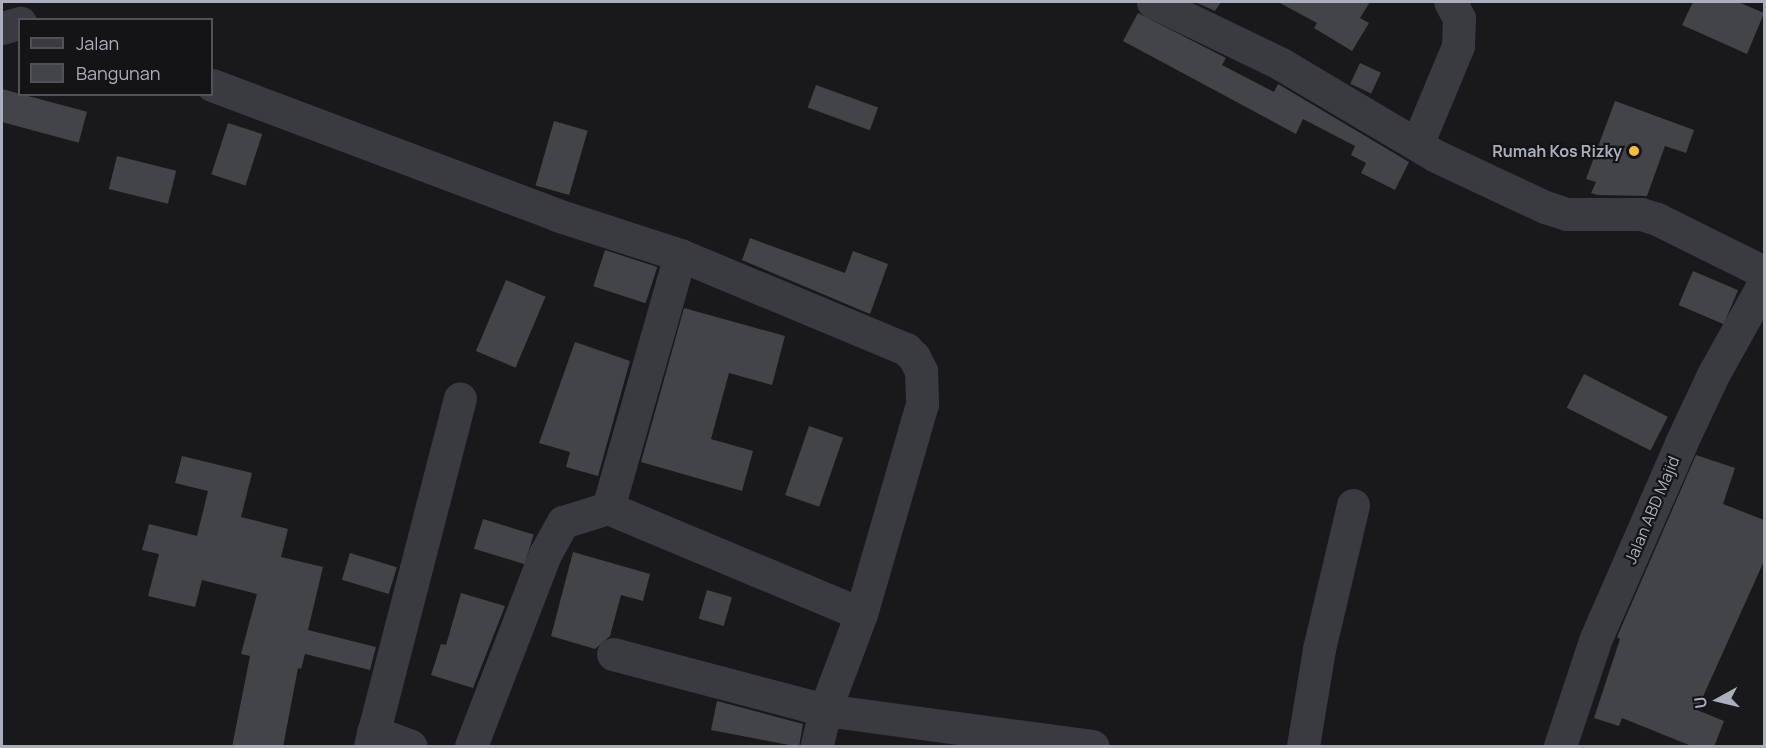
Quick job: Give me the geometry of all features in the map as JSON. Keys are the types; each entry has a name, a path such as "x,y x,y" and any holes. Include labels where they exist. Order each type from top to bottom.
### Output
{"street":[{"path":"1153,2 1281,64 1418,142 1436,156 1545,207 1567,214 1641,214 1764,272"},
{"path":"1418,142 1458,46 1459,18 1450,2"},
{"path":"2,28 18,24"},
{"path":"213,85 557,214 680,255 906,350 921,371 922,404 861,614 825,710 817,747"},
{"path":"608,508 680,255"},
{"name":"Jalan ABD Majid","path":"1560,747 1596,638 1681,443 1714,373 1764,283"},
{"path":"411,747 372,740 460,398"},
{"path":"1304,747 1319,649 1353,505"},
{"path":"471,747 545,554 563,522 608,508 861,614"},
{"path":"613,654 825,710 1093,747"}],"building":[{"path":"1195,2 1221,2 1215,11"},
{"path":"1278,2 1370,2 1360,18 1369,23 1352,51 1314,28 1317,23"},
{"path":"1693,2 1738,2 1764,13 1747,54 1682,25"},
{"path":"1138,13 1226,58 1222,65 1274,92 1278,84 1409,162 1395,190 1361,173 1366,163 1351,155 1355,146 1303,119 1296,134 1123,41"},
{"path":"1360,63 1381,73 1371,94 1350,84"},
{"path":"816,85 878,108 870,130 808,108"},
{"path":"2,89 18,93 18,96 28,96 87,112 79,143 2,122"},
{"path":"1615,101 1694,130 1686,153 1665,146 1647,196 1598,195 1591,193 1596,182 1586,179"},
{"path":"554,121 588,131 569,195 536,185"},
{"path":"228,123 262,134 246,185 211,174"},
{"path":"117,156 176,171 168,204 109,189"},
{"path":"750,238 845,273 853,251 888,264 870,314 742,260"},
{"path":"605,250 657,267 646,303 593,286"},
{"path":"1693,271 1738,290 1724,324 1679,305"},
{"path":"506,280 546,297 515,368 476,351"},
{"path":"684,308 785,336 772,385 729,373 711,439 753,451 742,491 641,462"},
{"path":"575,342 630,361 598,476 566,467 570,452 539,443"},
{"path":"1584,374 1668,417 1651,451 1567,408"},
{"path":"809,426 843,438 819,507 785,495"},
{"path":"1696,455 1735,468 1723,504 1764,520 1764,561 1697,710 1724,721 1714,747 1694,747 1622,718 1619,726 1594,718 1620,639 1617,637"},
{"path":"182,456 252,473 241,517 288,529 281,557 323,567 308,630 376,647 370,670 305,654 301,669 298,668 283,747 232,747 250,656 241,654 257,594 202,580 195,607 148,596 159,554 142,550 149,524 197,536 208,491 175,483"},
{"path":"483,519 534,534 525,564 474,549"},
{"path":"573,552 650,574 643,601 621,595 610,636 595,649 551,636"},
{"path":"350,553 397,567 389,594 342,580"},
{"path":"707,590 732,597 724,626 699,619"},
{"path":"461,593 505,606 473,688 431,675 441,644 446,645"},
{"path":"717,701 803,724 799,747 711,730"}],"place":[{"name":"Rumah Kos Rizky","path":"1634,151"}]}
